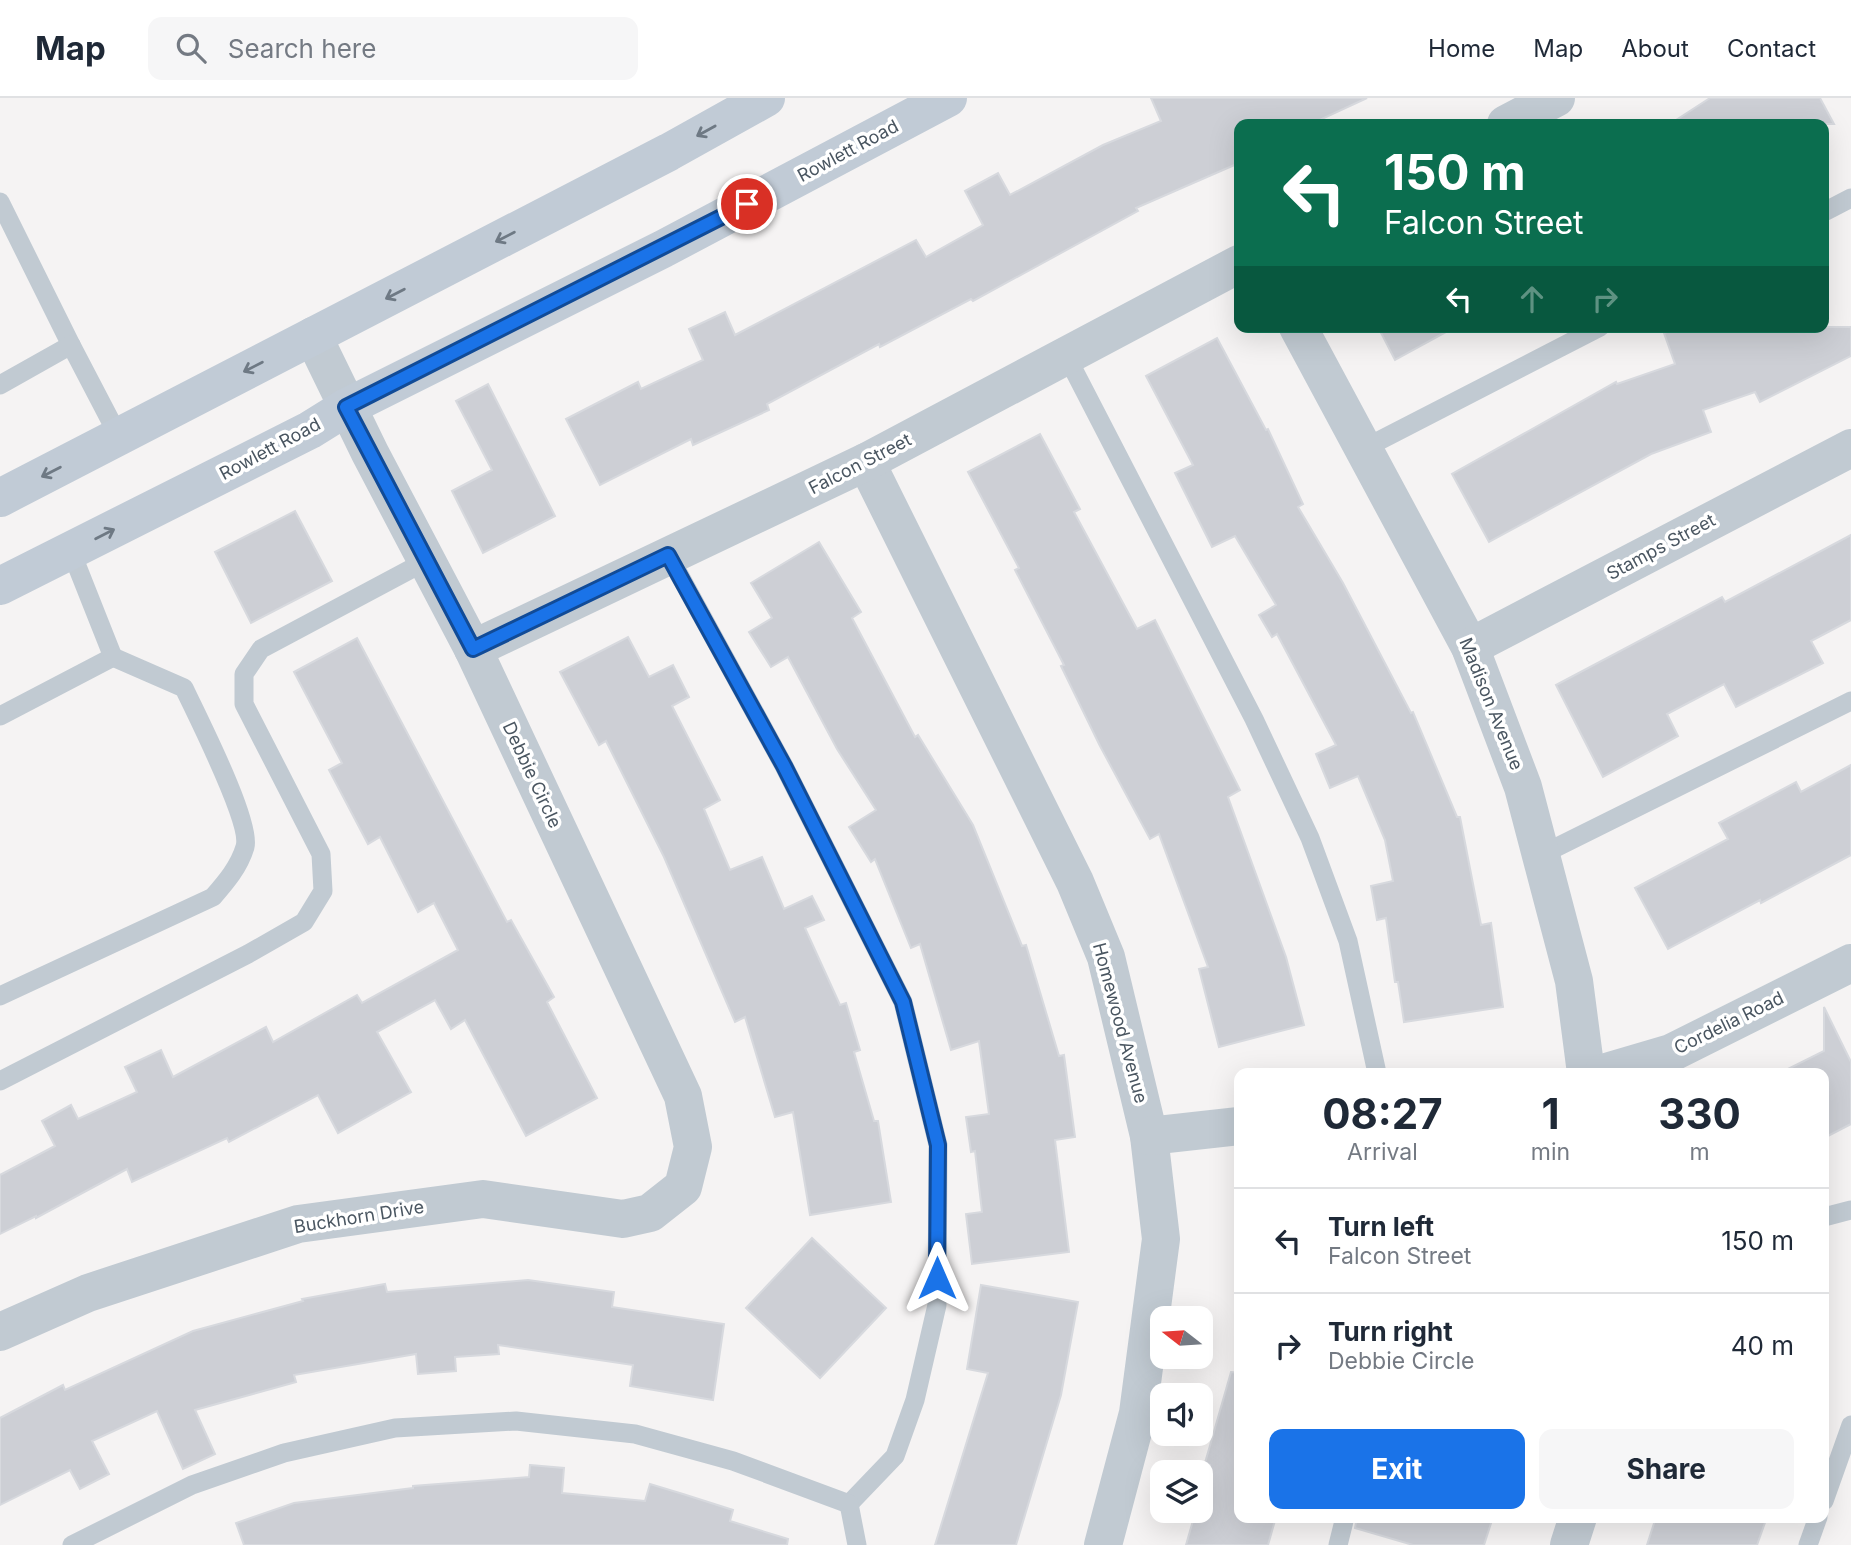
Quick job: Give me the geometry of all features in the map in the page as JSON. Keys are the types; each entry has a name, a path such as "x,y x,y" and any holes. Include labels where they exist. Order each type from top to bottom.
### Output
{"main road":[{"path":"0,498 669,152 766,98"},
{"name":"Rowlett Road","path":"0,586 310,430 346,407 663,248 948,98"}],"street":[{"path":"1516,119 1556,98"},
{"name":"Falcon Street","path":"473,649 866,462 1234,267"},
{"name":"Madison Avenue","path":"1301,333 1470,647 1523,787 1574,981 1585,1068"},
{"name":"Debbie Circle","path":"313,336 346,407 473,649 683,1096 693,1147 683,1187 650,1213"},
{"name":"Stamps Street","path":"1470,647 1851,448"},
{"name":"Homewood Avenue","path":"866,462 1075,882 1106,957 1149,1136 1161,1239 1138,1413 1103,1545"},
{"name":"Cordelia Road","path":"1620,1068 1671,1053 1851,963"},
{"path":"1149,1136 1234,1127"},
{"name":"Buckhorn Drive","path":"0,1332 88,1293 298,1224 483,1199 623,1219 650,1213"},
{"path":"1569,1545 1576,1523"}],"lane":[{"path":"1829,209 1851,198"},
{"path":"0,202 119,436"},
{"path":"1363,449 1588,333"},
{"path":"0,385 71,345"},
{"path":"1066,355 1254,719 1310,838 1348,941 1376,1068"},
{"path":"0,996 213,897 233,873 246,845 237,804 184,688 113,657 71,551"},
{"path":"668,555 784,766 903,1002 938,1145 937,1305 915,1399 895,1456 849,1504"},
{"path":"0,1081 236,960 304,922 323,891 321,855 244,704 244,674 261,649 426,561"},
{"path":"0,716 113,657"},
{"path":"1541,855 1851,701"},
{"path":"1829,1216 1851,1210"},
{"path":"72,1545 192,1485 284,1453 395,1428 516,1421 635,1434 733,1461 849,1504"},
{"path":"1829,1487 1851,1424"},
{"path":"849,1504 857,1545"},
{"path":"1338,1545 1344,1523"},
{"path":"1808,1545 1816,1523"}],"building":[{"path":"1151,98 1367,98 1322,119 1234,119 1234,165 1136,208 1138,211 973,301 971,299 880,347 879,344 767,404 769,410 693,445 691,439 600,485 566,419 638,382 641,389 703,360 689,329 725,312 735,335 916,240 926,257 983,225 965,191 998,173 1010,195 1103,145 1161,121"},
{"path":"1710,98 1820,98 1834,124 1829,124 1829,119 1678,119"},
{"path":"1829,327 1851,327 1851,356 1760,402 1755,392 1703,410 1711,432 1651,454 1489,542 1452,474 1616,382 1617,384 1675,364 1664,333 1829,333"},
{"path":"1381,333 1444,333 1395,360"},
{"path":"1217,338 1266,430 1268,429 1303,504 1298,507 1343,583 1411,713 1413,712 1457,817 1460,817 1481,925 1491,923 1503,1007 1404,1022 1386,918 1377,920 1371,886 1393,881 1385,840 1358,776 1330,788 1316,754 1336,745 1277,634 1272,637 1259,615 1276,605 1235,536 1212,547 1175,473 1193,465 1146,376"},
{"path":"488,384 555,516 483,553 452,491 492,470 456,401"},
{"path":"1040,434 1080,509 1074,512 1137,629 1155,620 1240,790 1228,797 1286,957 1304,1025 1219,1047 1199,969 1208,967 1159,834 1150,839 1100,746 1061,666 1064,665 1015,570 1019,568 968,472"},
{"path":"295,511 332,581 251,623 215,552"},
{"path":"1851,535 1851,620 1811,641 1823,663 1736,707 1724,684 1667,714 1678,736 1603,777 1556,685 1722,597 1725,602"},
{"path":"819,542 861,612 852,618 915,737 918,735 973,825 1022,946 1026,945 1059,1056 1064,1055 1075,1137 1055,1140 1069,1252 972,1264 966,1214 982,1212 975,1151 971,1152 966,1117 989,1114 979,1041 951,1050 920,944 911,948 875,859 871,862 849,827 876,810 837,749 788,657 771,667 749,632 772,618 751,583"},
{"path":"628,637 649,677 673,665 689,697 672,706 720,800 704,809 730,870 762,857 784,909 812,896 824,920 805,928 840,1005 846,1003 860,1050 854,1052 874,1121 878,1121 891,1202 810,1215 793,1112 775,1117 745,1017 735,1022 664,857 606,741 599,745 560,672"},
{"path":"357,638 507,922 511,920 554,997 547,1002 597,1098 526,1136 465,1020 451,1029 435,1000 377,1032 411,1092 338,1133 318,1095 229,1142 227,1138 132,1182 127,1169 36,1218 0,1234 0,1175 55,1146 42,1121 71,1105 78,1119 137,1092 125,1067 161,1050 173,1077 266,1027 273,1042 357,995 362,1003 458,950 434,903 418,912 380,837 368,844 329,770 342,763 294,672"},
{"path":"1851,765 1851,855 1668,949 1635,888 1728,839 1719,823 1796,782 1801,792"},
{"path":"1824,1007 1851,1062 1851,1124 1829,1135 1829,1068 1790,1068 1824,1051"},
{"path":"812,1238 886,1308 820,1378 746,1308"},
{"path":"528,1280 614,1292 612,1307 724,1324 713,1400 630,1386 633,1365 498,1345 499,1354 455,1357 456,1371 418,1374 416,1354 294,1375 296,1382 195,1410 215,1454 183,1469 157,1411 92,1441 109,1474 80,1489 70,1470 0,1505 0,1418 63,1385 65,1390 193,1331 303,1301 302,1299 385,1284 387,1292"},
{"path":"981,1285 1078,1302 1061,1395 1016,1545 935,1545 988,1373 967,1369"},
{"path":"1231,1372 1234,1372 1234,1523 1274,1523 1268,1545 1186,1545 1192,1523 1213,1523 1213,1460 1206,1460 1210,1446 1213,1446 1213,1435"},
{"path":"530,1465 564,1468 562,1493 645,1501 650,1484 683,1494 733,1510 730,1521 788,1539 787,1545 244,1545 236,1523 294,1503 413,1486 529,1477"},
{"path":"1356,1523 1491,1523 1484,1545 1413,1545 1355,1528"},
{"path":"1654,1523 1765,1523 1757,1545 1647,1545"}],"route":[{"path":"747,204 346,407 473,649 668,555 784,766 903,1002 938,1145 937,1278"}]}
